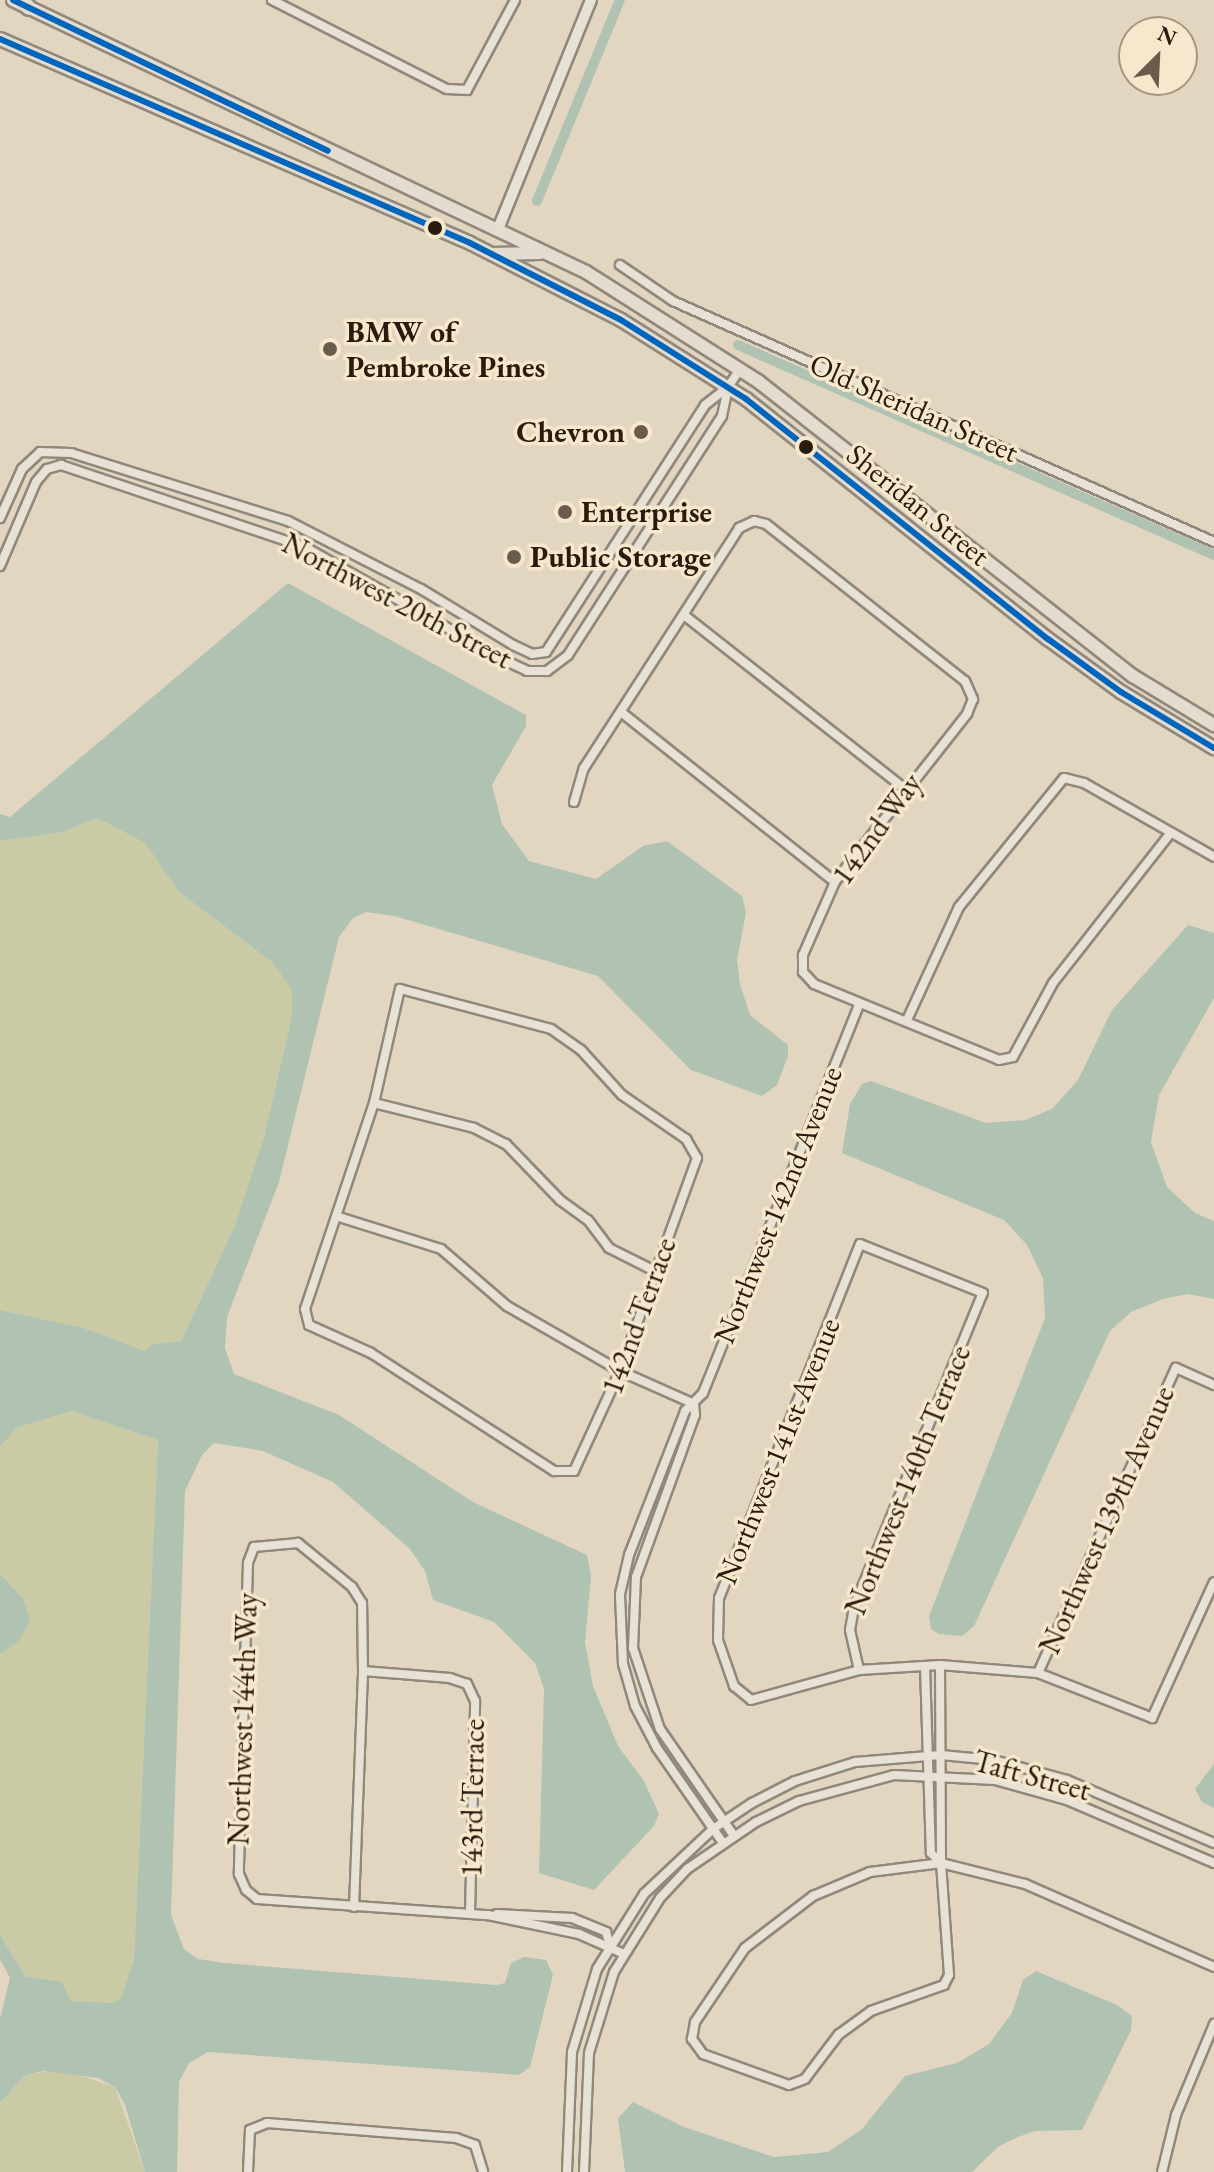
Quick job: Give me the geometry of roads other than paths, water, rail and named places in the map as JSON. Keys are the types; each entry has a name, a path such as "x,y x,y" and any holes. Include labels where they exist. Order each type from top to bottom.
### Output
{"main road":[{"name":"Sheridan Street","path":"13,0 551,255 740,369 845,446 1133,676 1214,725"},
{"name":"Sheridan Street","path":"0,39 498,252 511,263 621,320 728,387 822,456 1048,639 1121,692 1214,748"},
{"path":"498,229 498,252 551,255"}],"street":[{"path":"272,0 447,89 467,90 515,0"},
{"path":"498,229 591,0"},
{"name":"Old Sheridan Street","path":"620,265 673,301 1214,542"},
{"path":"728,387 740,369"},
{"name":"Northwest 20th Street","path":"0,566 36,482 47,469 61,465 305,547 506,661 527,671 547,671 568,655 722,416 728,387"},
{"name":"Northwest 20th Street","path":"0,518 22,469 40,452 58,452 288,521 421,589 532,654 546,652 705,405 728,387"},
{"name":"142nd Way","path":"684,615 739,528 754,521 766,524 965,681 973,699 967,714 904,788 835,882 803,955 803,972 814,984 859,1005"},
{"path":"574,802 584,768 684,615 904,788"},
{"path":"621,712 835,882"},
{"path":"907,1020 959,907 1064,778 1084,783 1214,857"},
{"path":"859,1005 907,1020 999,1060 1013,1057 1053,983 1170,834"},
{"name":"142nd Terrace","path":"339,1217 305,1309 309,1325 371,1353 554,1471 574,1471 620,1371 697,1158 686,1139 622,1095 581,1050 551,1029 400,989 374,1103"},
{"name":"Northwest 142nd Avenue","path":"723,1843 657,1748 635,1706 623,1664 619,1623 629,1555 685,1411 703,1393 859,1005"},
{"path":"655,1271 609,1248 588,1220 560,1200 506,1144 474,1128 374,1103 339,1217 441,1249 507,1306 620,1371 694,1404"},
{"name":"Northwest 141st Avenue","path":"859,1670 751,1700 734,1686 718,1640 719,1598 860,1244 983,1293"},
{"name":"Northwest 140th Terrace","path":"859,1670 850,1630 854,1607 983,1293"},
{"name":"Northwest 139th Avenue","path":"1038,1673 1176,1368 1214,1385"},
{"name":"Northwest 142nd Avenue","path":"694,1404 695,1415 641,1558 631,1625 637,1668 650,1708 734,1836"},
{"name":"Northwest 144th Way","path":"354,1907 257,1899 246,1890 239,1874 248,1563 254,1547 298,1543 352,1587 362,1603 363,1671"},
{"path":"859,1670 940,1665 1038,1673 1152,1718 1214,1582"},
{"path":"940,1665 941,1863 949,1975 944,1985 871,2011 839,2034 805,2079 789,2085 703,2054 692,2039 695,2022 720,1978 768,1926 813,1896 870,1872 941,1863 1025,1884 1214,1967"},
{"path":"925,1666 931,1853 941,1863"},
{"path":"363,1671 354,1907 488,1915 556,1928 610,1945 624,1954"},
{"name":"143rd Terrace","path":"363,1671 450,1678 467,1684 475,1701 470,1913"},
{"name":"Taft Street","path":"713,1829 762,1797 830,1769 892,1755 941,1755 994,1760 1067,1780 1214,1843"},
{"name":"Taft Street","path":"723,1843 833,1788 894,1775 941,1776 995,1780 1067,1800 1214,1863"},
{"path":"567,2172 572,2052 582,2008 610,1945 644,1894 713,1829"},
{"path":"584,2172 589,2053 599,2010 624,1954 660,1898 723,1843"},
{"path":"488,1915 536,1912 572,1918 606,1932 610,1945"},
{"path":"1162,2172 1176,2115 1214,2024"},
{"path":"248,2172 250,2130 267,2123 456,2138 475,2145 483,2172"}],"waterway":[{"path":"537,201 620,0"},
{"path":"738,345 1214,555"}],"place":[{"name":"BMW of Pembroke Pines","path":"330,349"},
{"name":"Chevron","path":"641,432"},
{"name":"Enterprise","path":"565,512"},
{"name":"Public Storage","path":"514,557"}]}
